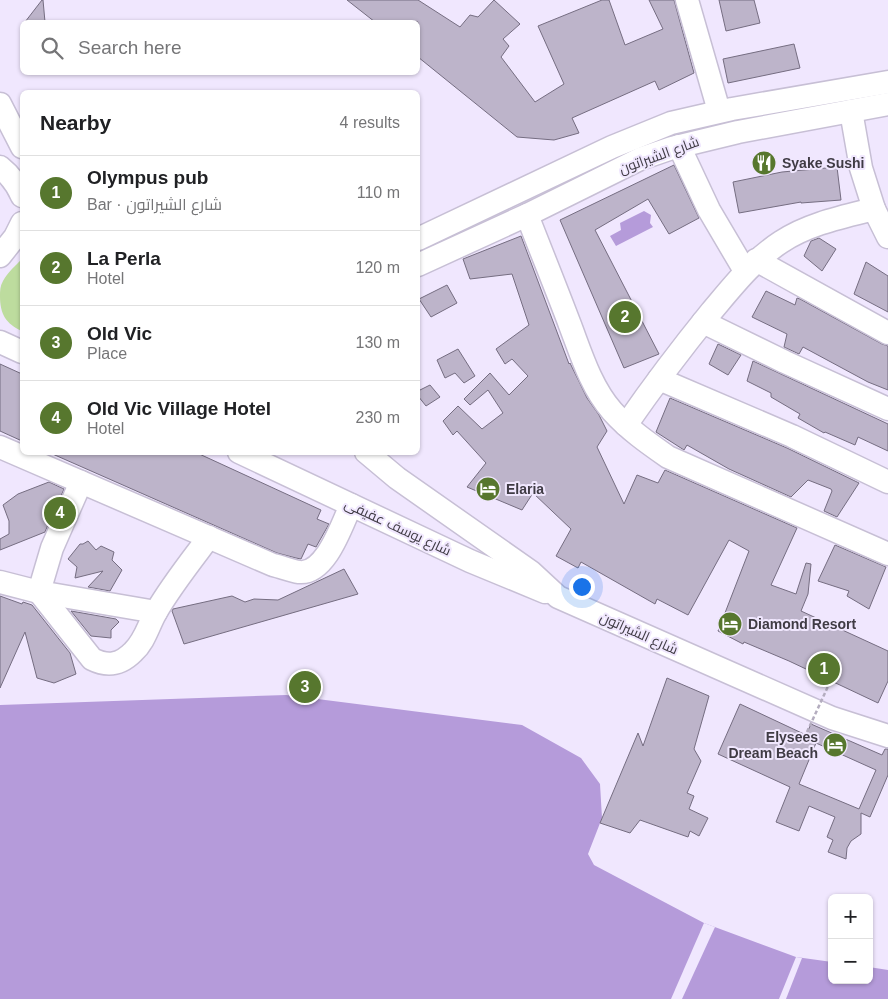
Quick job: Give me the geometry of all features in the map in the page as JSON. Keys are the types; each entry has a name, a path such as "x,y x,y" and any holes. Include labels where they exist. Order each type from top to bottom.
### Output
{"street":[{"path":"688,0 719,111"},
{"name":"شارع الشيراتون","path":"420,238 641,134 671,123 719,111 888,82"},
{"path":"0,104 20,145"},
{"name":"شارع الشيراتون","path":"420,264 640,159 679,146 730,133 888,104"},
{"path":"851,111 861,168 874,209 888,237"},
{"path":"0,132 20,147"},
{"path":"679,146 709,210 751,266 888,333"},
{"path":"0,167 7,172 20,192"},
{"path":"626,425 703,322 751,266 782,241 818,224 874,209"},
{"path":"527,214 582,356 597,389 626,425 668,457 888,554"},
{"path":"0,256 20,236"},
{"path":"0,271 20,236"},
{"path":"703,322 888,409"},
{"path":"0,342 20,351"},
{"path":"659,379 792,436 888,482"},
{"path":"0,447 273,564 301,573 313,569 325,557 334,543 351,505"},
{"name":"شارع يوسف عفيفى","path":"244,455 470,561 558,597"},
{"name":"شارع الشيراتون","path":"370,455 397,478 531,572 558,597 832,718 888,736"},
{"path":"39,592 52,548 81,482"},
{"path":"39,592 92,659 102,664 115,664 132,654 142,643 156,612 209,536"},
{"path":"0,582 39,592 156,612"}],"path":[{"path":"807,732 830,682"}],"green space":[{"path":"20,261 20,330 8,322 1,308 1,287 9,272"}],"shaded area":[{"path":"644,211 651,215 650,223 653,227 616,246 610,236 621,230 620,223"},
{"path":"286,695 522,725 581,758 600,784 602,818 588,854 594,865 704,923 796,957 828,961 828,984 873,984 873,968 888,970 888,999 0,999 0,705"}],"pier":[{"path":"704,923 715,927 682,999 671,999"},
{"path":"796,957 802,958 786,999 779,999"}],"building":[{"path":"42,0 43,0 45,20 27,20"},
{"path":"347,0 418,0 460,27 470,15 478,17 494,0 520,24 503,39 509,46 501,57 535,102 564,84 538,26 602,0 609,0 625,45 663,29 649,0 674,0 694,73 659,90 655,81 572,118 579,133 554,140 517,137 420,59 420,20 372,20"},
{"path":"719,0 754,0 760,23 726,31"},
{"path":"794,44 800,68 728,83 723,59"},
{"path":"674,165 699,218 669,234 648,199 595,230 659,354 624,368 560,220"},
{"path":"837,167 841,200 801,202 739,213 733,182 782,172"},
{"path":"521,236 569,364 607,431 597,447 624,504 637,475 658,483 665,470 797,528 771,585 796,594 806,563 811,564 808,594 801,611 888,651 888,681 878,703 789,661 744,642 743,644 718,631 749,551 729,540 688,615 657,599 655,604 581,562 578,568 556,556 571,529 533,493 522,510 467,487 486,463 457,431 453,435 443,421 458,406 482,429 503,413 488,390 470,405 464,399 490,373 509,395 528,376 512,359 505,364 496,349 529,325 512,274 470,279 463,259"},
{"path":"819,238 836,249 822,271 804,256 811,241"},
{"path":"866,262 888,276 888,312 854,294"},
{"path":"447,285 457,303 431,317 420,298"},
{"path":"766,291 795,305 797,298 800,299 888,346 888,390 868,382 803,347 799,354 784,347 787,334 752,317"},
{"path":"718,344 741,355 728,375 709,364"},
{"path":"458,349 475,376 464,383 455,373 445,378 437,360"},
{"path":"753,361 888,424 888,451 858,437 855,445 824,433 798,418 800,414 771,397 771,393 747,381"},
{"path":"0,364 20,373 20,440 0,431"},
{"path":"430,385 440,397 426,406 420,398 420,390"},
{"path":"670,398 787,448 859,483 837,517 824,511 832,491 831,489 808,480 791,497 729,469 687,445 684,450 656,432"},
{"path":"55,455 202,455 321,510 317,519 329,524 316,547 308,544 301,559 277,553"},
{"path":"49,482 64,489 58,503 53,505 54,510 45,532 0,550 0,539 9,534 9,521 3,505 18,494"},
{"path":"88,541 96,550 101,546 114,552 112,560 122,570 110,591 88,587 103,571 75,578 77,567 68,559 80,544"},
{"path":"835,545 886,567 869,609 847,596 849,591 818,581"},
{"path":"344,569 358,594 184,644 172,611 173,609 232,596 245,602 254,599 278,600"},
{"path":"0,596 22,604 23,602 32,605 70,653 76,674 54,683 37,678 25,632 0,688"},
{"path":"71,611 116,619 119,622 111,630 111,638 91,636"},
{"path":"667,678 709,696 694,749 701,761 687,793 694,796 689,809 708,818 699,836 690,831 688,837 640,820 630,833 600,823 638,733 643,746"},
{"path":"740,704 806,735 811,724 882,755 885,749 888,749 888,775 870,817 861,813 861,834 851,841 847,848 846,859 828,852 833,840 827,837 835,817 809,806 799,831 776,822 790,787 718,754","holes":["816,743 876,770 859,809 799,784"]}],"place":[{"name":"Syake Sushi","path":"764,163"},
{"name":"La Perla","path":"625,317"},
{"name":"Elaria","path":"488,489"},
{"name":"Old Vic Village Hotel","path":"60,513"},
{"name":"Diamond Resort","path":"730,624"},
{"name":"Olympus pub","path":"824,669"},
{"name":"Old Vic","path":"305,687"},
{"name":"Elysees Dream Beach","path":"835,745"}]}
